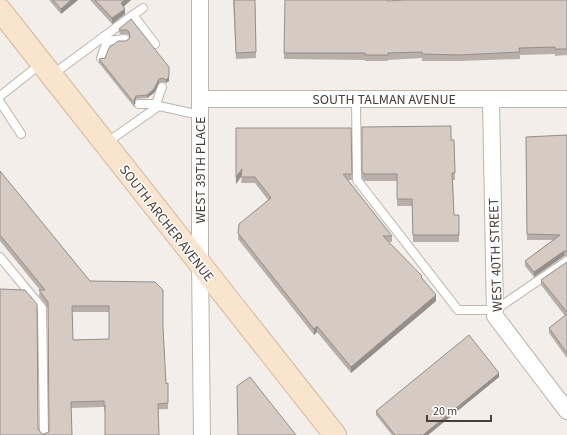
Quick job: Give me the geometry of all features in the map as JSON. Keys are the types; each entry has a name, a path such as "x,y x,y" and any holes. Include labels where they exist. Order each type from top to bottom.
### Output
{"main road":[{"name":"SOUTH ARCHER AVENUE","path":"0,10 335,435"}],"street":[{"name":"WEST 39TH PLACE","path":"200,0 200,263 202,435"},
{"name":"SOUTH TALMAN AVENUE","path":"200,107 356,100 567,99"},
{"name":"WEST 40TH STREET","path":"492,100 495,316 567,411"}],"lane":[{"path":"0,96 47,69 105,39 143,8"},
{"path":"133,15 155,44"},
{"path":"105,39 125,40"},
{"path":"105,39 113,49"},
{"path":"102,58 105,39"},
{"path":"105,144 157,105 162,87"},
{"path":"149,96 157,105"},
{"path":"356,100 357,180 458,310 495,310 567,260"},
{"path":"0,102 21,134"},
{"path":"139,104 200,107"},
{"path":"0,257 42,308 44,435"}],"building":[{"path":"53,0 71,0 61,9"},
{"path":"95,0 125,0 121,3 125,9 112,18"},
{"path":"234,0 255,0 256,52 236,53"},
{"path":"285,0 567,0 567,49 555,49 555,47 519,48 520,52 459,55 422,54 422,52 388,53 388,55 365,55 365,53 284,53"},
{"path":"131,19 169,67 169,77 166,80 163,78 159,79 154,89 147,95 136,96 134,100 135,104 99,59 105,58 109,48 118,41 126,41 130,38 127,30 119,29"},
{"path":"451,126 451,140 454,140 455,173 452,173 454,215 459,215 459,235 413,235 412,199 397,199 397,174 364,174 362,171 362,127"},
{"path":"236,128 351,128 352,174 343,174 392,236 383,236 422,276 421,277 436,295 351,367 317,326 314,329 238,233 239,224 271,198 255,177 241,177 242,169 236,177"},
{"path":"567,135 567,251 564,251 534,272 525,261 560,235 527,234 526,137"},
{"path":"0,171 90,281 155,282 163,290 163,327 166,384 168,383 168,403 158,404 159,435 105,435 104,401 71,402 72,435 0,435 0,289 25,290 37,304 38,429 42,434 49,432 48,302 39,290 45,290 0,235","holes":["72,306 109,306 109,339 73,340"]},
{"path":"567,262 567,312 541,280"},
{"path":"567,314 567,353 549,328"},
{"path":"469,335 499,373 423,435 395,435 376,411"},
{"path":"250,377 296,435 238,435 237,386"}]}
